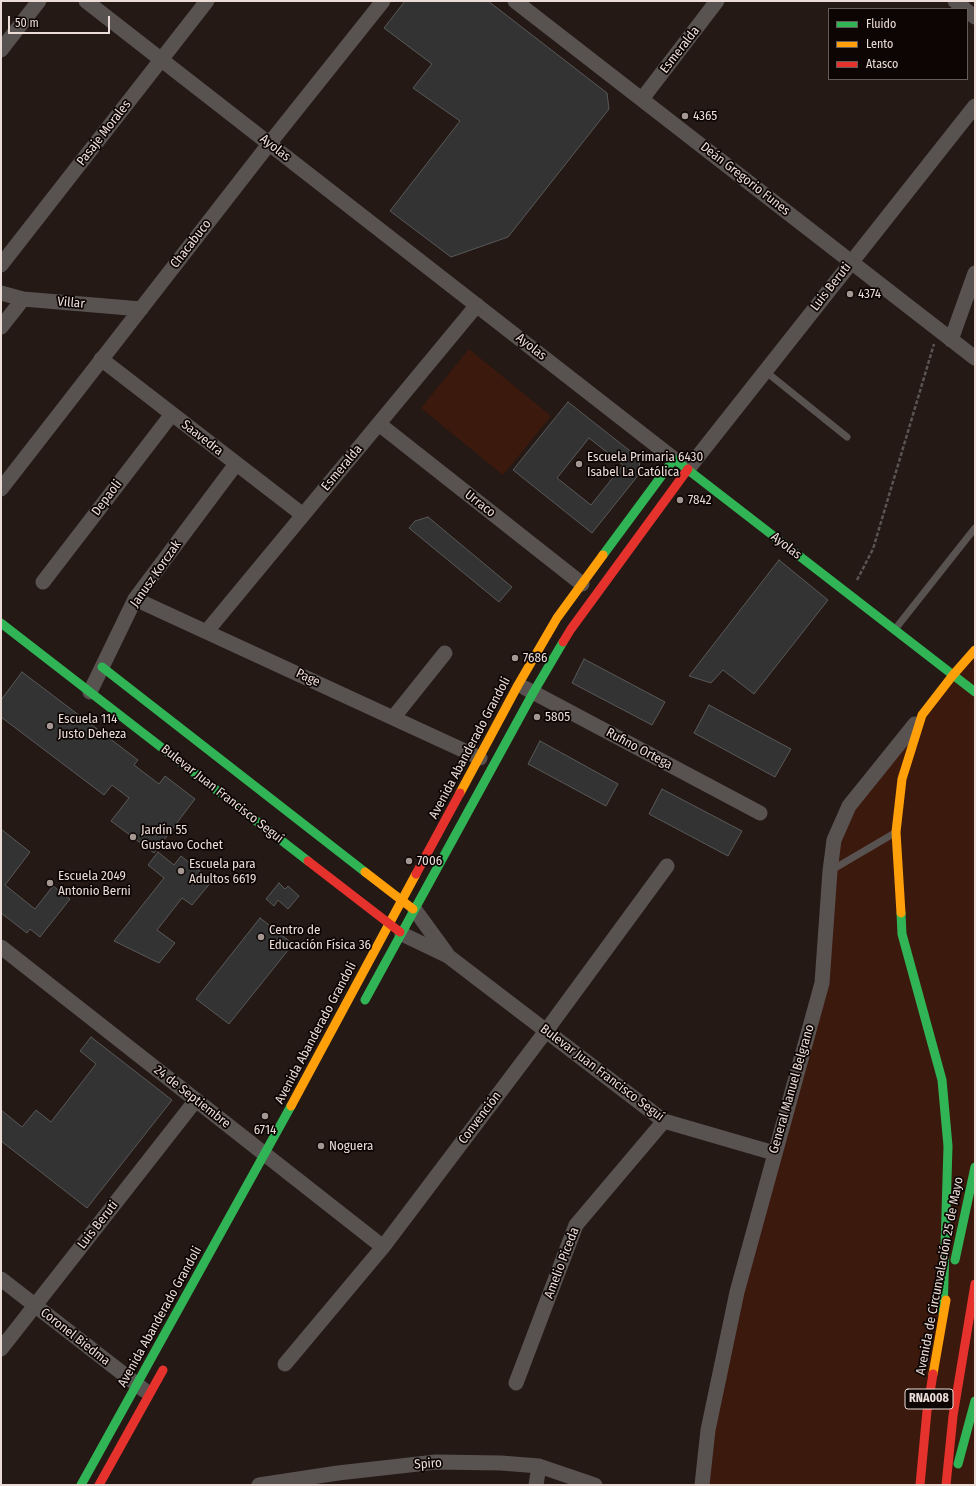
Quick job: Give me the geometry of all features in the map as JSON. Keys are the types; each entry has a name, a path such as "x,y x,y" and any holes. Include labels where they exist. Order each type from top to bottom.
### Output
{"main road":[{"name":"Ayolas","path":"674,459 975,692"},
{"name":"Avenida Abanderado Grandoli","path":"81,1485 143,1390 273,1161 390,925 518,685 557,618 674,459"},
{"path":"360,1010 533,693 571,629 688,469"},
{"name":"Bulevar Juan Francisco Seguí","path":"1,623 402,934"},
{"path":"943,1314 948,1146 942,1080 902,934 896,832 902,779 922,715 953,675 975,650"},
{"name":"Bulevar Juan Francisco Seguí","path":"102,667 402,902 415,910"},
{"name":"Avenida de Circunvalación 25 de Mayo","path":"920,1485 927,1411 943,1314 975,1168"},
{"name":"RNA008","path":"946,1485 953,1416 975,1284"},
{"name":"Avenida Abanderado Grandoli","path":"100,1485 143,1390 168,1360"},
{"name":"RNA008","path":"953,1485 975,1401"}],"street":[{"path":"1,50 39,1"},
{"name":"Ayolas","path":"86,1 674,459"},
{"name":"Pasaje Morales","path":"1,265 208,1"},
{"name":"Chacabuco","path":"1,489 269,144 383,1"},
{"name":"Deán Gregorio Funes","path":"515,1 642,98 975,358"},
{"name":"Esmeralda","path":"642,98 717,1"},
{"path":"954,1 963,8"},
{"name":"Luis Beruti","path":"688,469 975,106"},
{"path":"951,340 975,273"},
{"name":"Villar","path":"1,293 23,299 141,309"},
{"path":"1,327 23,299"},
{"name":"Esmeralda","path":"207,631 477,305"},
{"name":"Saavedra","path":"101,359 303,515"},
{"name":"Depaoli","path":"43,582 172,414"},
{"name":"Urraco","path":"379,424 582,584"},
{"name":"Janusz Korczak","path":"90,692 136,599 236,464"},
{"name":"Page","path":"136,599 480,758"},
{"path":"393,718 445,653"},
{"name":"Rufino Ortega","path":"518,685 760,813"},
{"name":"General Manuel Belgrano","path":"702,1485 708,1430 737,1292 822,983 830,871 834,840 849,806 922,715"},
{"name":"Convención","path":"286,1364 383,1248 546,1031 667,866"},
{"name":"Bulevar Juan Francisco Seguí","path":"415,910 448,956"},
{"name":"Bulevar Juan Francisco Seguí","path":"402,934 448,956 664,1122 774,1153"},
{"name":"24 de Septiembre","path":"1,947 383,1248"},
{"name":"Luis Beruti","path":"1,1350 196,1100"},
{"name":"Amelio Piceda","path":"516,1383 576,1225 664,1122"},
{"name":"Coronel Biedma","path":"1,1279 143,1390"},
{"name":"Spiro","path":"259,1485 337,1479 436,1462 501,1463 538,1466 595,1485"},
{"path":"536,1485 538,1466"}],"lane":[{"path":"765,371 847,437"},
{"path":"895,630 975,528"},
{"path":"830,871 896,832"}],"path":[{"path":"849,594 873,549 938,330"}],"shaded area":[{"path":"469,349 551,416 503,475 421,408"},
{"path":"975,650 975,1485 702,1485 708,1430 822,983 830,871 849,806"}],"building":[{"path":"405,1 488,1 607,93 609,109 508,237 451,257 390,211 460,121 413,88 432,64 384,28"},
{"name":"Escuela Primaria 6430 Isabel La Católica","path":"568,402 639,458 640,473 592,533 513,470","holes":["589,438 623,465 591,505 557,478"]},
{"path":"428,517 512,587 499,602 409,528 415,521"},
{"path":"779,560 828,600 754,694 723,670 711,683 689,676"},
{"path":"584,659 665,702 652,725 572,683"},
{"path":"22,672 138,760 134,765 159,784 165,776 195,799 154,853 111,821 129,798 112,785 104,795 1,717 1,700"},
{"path":"709,705 791,749 775,777 694,733"},
{"path":"540,741 618,784 606,806 528,764"},
{"path":"662,789 742,831 728,856 649,814"},
{"path":"1,829 30,852 5,885 35,909 53,886 70,899 40,937 30,929 27,933 1,913"},
{"path":"158,852 174,865 181,856 212,881 192,905 182,898 157,930 175,943 159,963 114,941 164,878 148,865"},
{"path":"279,883 285,889 288,886 299,896 288,909 278,900 274,906 266,899"},
{"path":"260,918 293,944 229,1024 196,999"},
{"path":"91,1037 172,1100 87,1208 1,1141 1,1110 22,1127 36,1110 51,1122 96,1064 80,1051"}],"traffic: fast":[{"path":"603,555 674,459 975,692"},
{"path":"1,623 308,861"},
{"path":"365,1000 533,693 563,642"},
{"path":"102,667 365,872"},
{"path":"901,913 902,934 942,1080 948,1146 943,1314"},
{"path":"81,1485 291,1106"},
{"path":"955,1260 975,1167"},
{"path":"958,1464 975,1401"}],"traffic: slow":[{"path":"460,793 518,685 557,618 603,555"},
{"path":"901,913 896,832 902,779 922,715 953,675 975,650"},
{"path":"365,872 413,909"},
{"path":"291,1106 416,874"},
{"path":"933,1374 946,1300"}],"traffic: jam":[{"path":"563,642 688,469"},
{"path":"416,874 460,793"},
{"path":"308,861 400,932"},
{"path":"946,1485 953,1416 975,1284"},
{"path":"99,1485 163,1370"},
{"path":"920,1485 927,1411 933,1374"}],"place":[{"name":"4365","path":"685,116"},
{"name":"4374","path":"850,294"},
{"name":"Escuela Primaria 6430 Isabel La Católica","path":"579,464"},
{"name":"7842","path":"680,500"},
{"name":"7686","path":"515,658"},
{"name":"5805","path":"537,717"},
{"name":"Escuela 114 Justo Deheza","path":"50,726"},
{"name":"Jardín 55 Gustavo Cochet","path":"133,837"},
{"name":"7006","path":"409,861"},
{"name":"Escuela para Adultos 6619","path":"181,871"},
{"name":"Escuela 2049 Antonio Berni","path":"50,883"},
{"name":"Centro de Educación Física 36","path":"261,937"},
{"name":"6714","path":"265,1116"},
{"name":"Noguera","path":"321,1146"}]}
